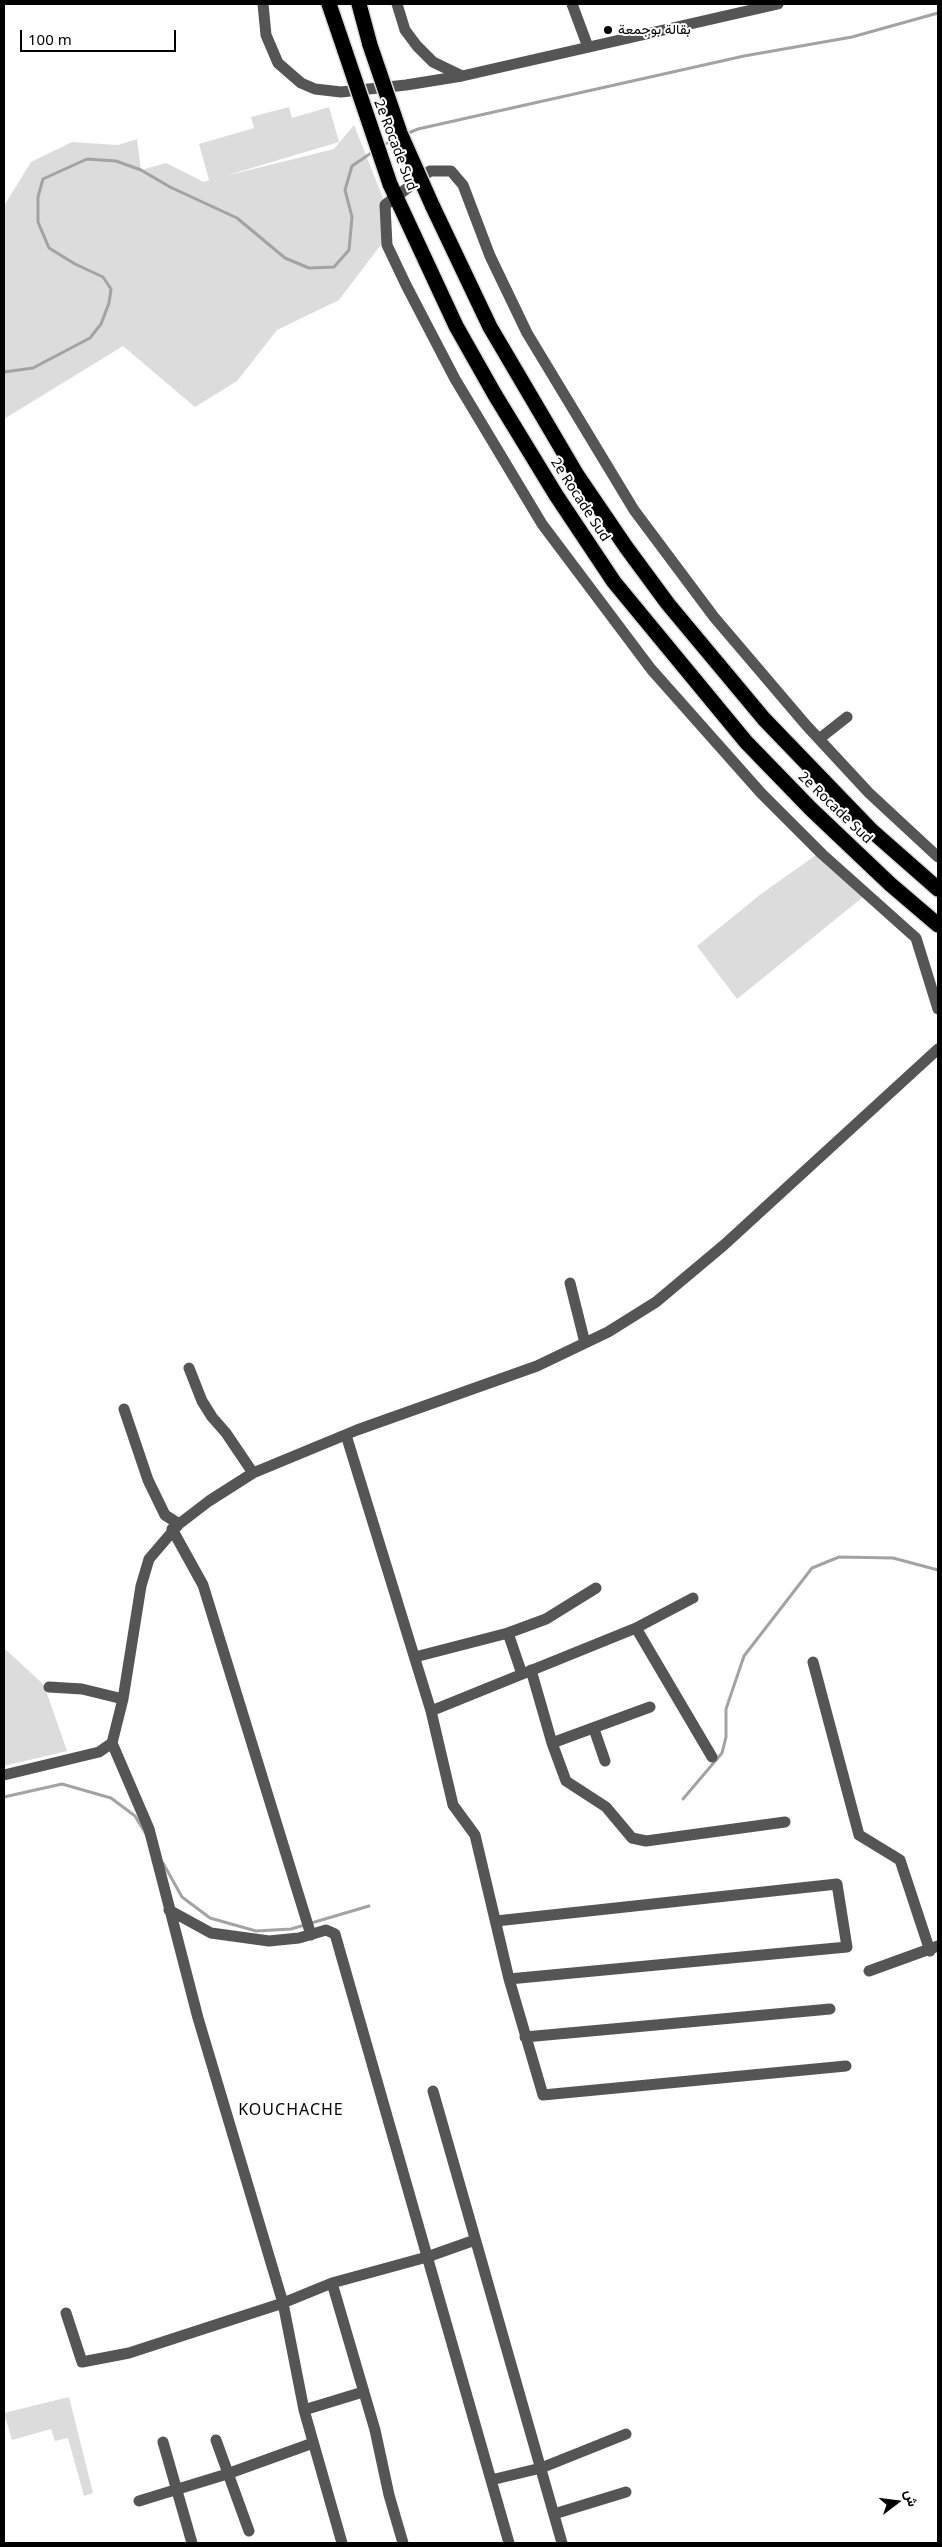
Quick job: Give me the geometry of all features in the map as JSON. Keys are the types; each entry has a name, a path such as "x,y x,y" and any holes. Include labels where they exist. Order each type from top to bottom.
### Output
{"highway":[{"name":"2e Rocade Sud","path":"329,4 393,190 456,326 495,395 556,495 614,582 746,742 811,809 890,884 938,925"},
{"name":"2e Rocade Sud","path":"358,4 400,133 432,205 490,327 576,475 642,568 717,665 796,753 872,831 938,888"}],"street":[{"path":"263,4 266,35 278,63 295,79 315,89 341,92 406,85 462,76 778,4"},
{"path":"397,4 405,30 417,46 433,62 462,76"},
{"path":"572,4 588,47"},
{"path":"938,857 869,793 819,739 714,617 634,510 527,333 490,256 463,185 451,171 430,171 393,190 385,205 387,245 455,379 542,524 651,669 761,793 822,854 916,938 938,1009"},
{"path":"819,739 847,717"},
{"path":"342,2543 304,2410 283,2303 198,2018 149,1829 112,1743 123,1699 141,1586 149,1559 176,1527 209,1500 253,1473 346,1434 537,1366 608,1332 656,1302 724,1245 938,1050"},
{"path":"570,1283 585,1343"},
{"path":"190,1368 202,1401 253,1473"},
{"path":"124,1409 148,1480 164,1516 176,1527 203,1585 311,1934"},
{"path":"346,1434 431,1711 453,1805 475,1835 509,1979 543,2095 846,2066"},
{"path":"414,1657 508,1633 546,1619 596,1588"},
{"path":"431,1711 636,1628 693,1598"},
{"path":"636,1628 712,1756"},
{"path":"508,1633 527,1672 566,1781 606,1807 632,1838 646,1841 785,1822"},
{"path":"813,1662 859,1835 900,1860 934,1949 869,1971"},
{"path":"49,1687 82,1689 123,1699"},
{"path":"552,1743 650,1707"},
{"path":"594,1729 605,1761"},
{"path":"4,1775 99,1752 112,1743"},
{"path":"496,1921 837,1884 847,1947 509,1979"},
{"path":"169,1910 211,1933 269,1941 326,1930 335,1934 509,2543"},
{"path":"526,2037 830,2009"},
{"path":"432,2091 562,2543"},
{"path":"66,2313 82,2362 129,2353 283,2303 332,2284 427,2258 475,2240"},
{"path":"332,2284 364,2392 403,2543"},
{"path":"304,2410 364,2392"},
{"path":"491,2480 541,2468 626,2434"},
{"path":"216,2440 249,2531"},
{"path":"163,2442 192,2543"},
{"path":"139,2501 228,2474 313,2443"},
{"path":"554,2514 626,2492"}],"shaded area":[{"path":"289,107 292,118 329,107 339,142 225,176 334,149 354,125 383,198 383,242 339,300 277,330 237,381 195,407 123,346 4,419 4,206 31,162 72,142 118,145 137,139 141,170 166,163 204,182 209,180 199,144 254,128 251,117"},
{"path":"816,855 863,897 737,999 697,946 761,894"},
{"path":"4,1648 44,1685 67,1751 4,1766"},
{"path":"69,2397 93,2493 84,2496 68,2438 55,2441 51,2429 12,2440 4,2413"}],"waterway":[{"path":"406,134 418,129 744,56 852,37 938,13"},
{"path":"381,146 398,138"},
{"path":"4,372 33,368 90,338 101,324 109,303 111,289 103,277 75,264 49,248 38,222 38,197 43,179 87,159 116,161 141,170 170,187 237,218 285,258 309,268 334,267 349,250 352,217 345,190 352,166 374,151"},
{"path":"683,1799 722,1753 726,1737 726,1709 744,1656 812,1568 839,1557 893,1558 938,1570"},
{"path":"4,1797 62,1784 111,1798 135,1816 146,1834"},
{"path":"163,1863 182,1897 210,1918 256,1931 291,1929 369,1906"}],"place":[{"name":"بقالة بوجمعة","path":"608,30"}],"district":[{"name":"KOUCHACHE","path":"291,2110"}]}
